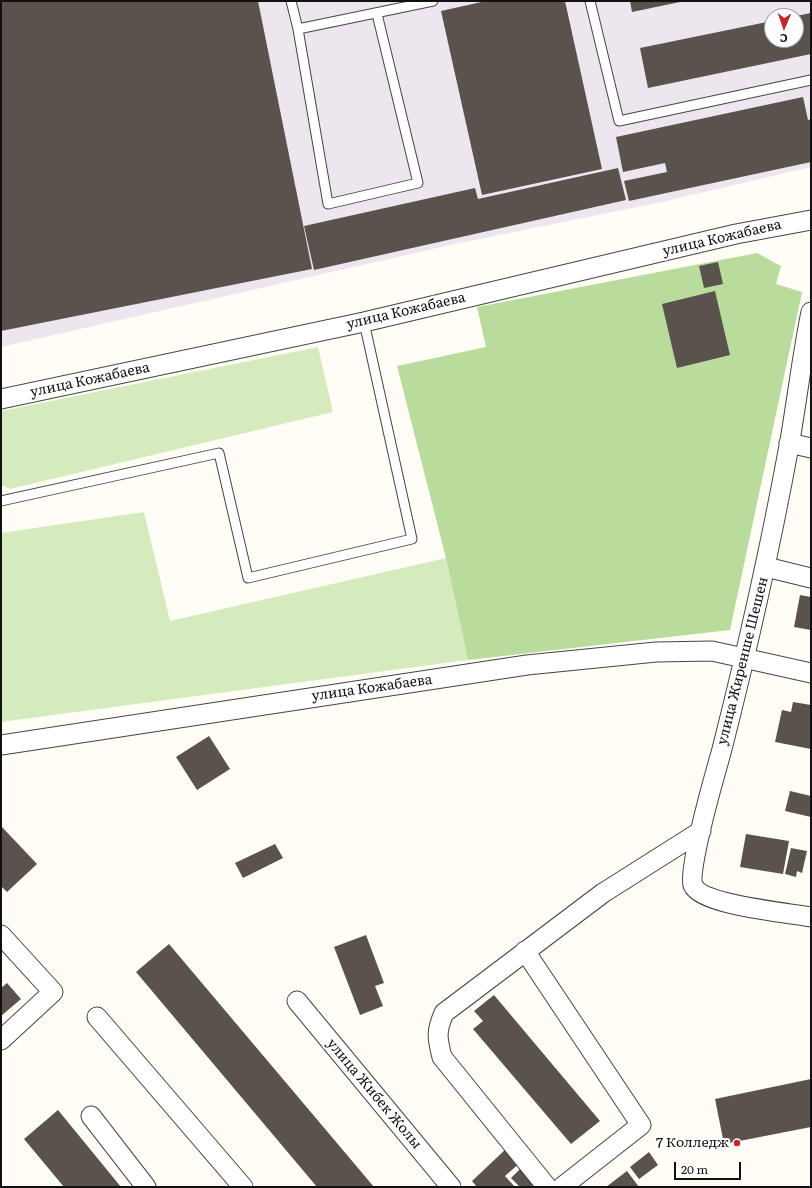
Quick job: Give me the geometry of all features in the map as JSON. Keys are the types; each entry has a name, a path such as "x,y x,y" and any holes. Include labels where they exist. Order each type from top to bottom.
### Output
{"street":[{"name":"улица Кожабаева","path":"1,399 364,322 736,234 811,220"},
{"name":"улица Жиренше Шешен","path":"811,312 766,567 745,659 701,831 691,878 693,886 698,893 714,900 811,917"},
{"path":"789,443 811,448"},
{"path":"766,567 811,578"},
{"name":"улица Кожабаева","path":"1,744 526,665 656,652 712,651 811,673"},
{"path":"547,1187 442,1057 438,1040 438,1027 444,1013 603,894 701,831"},
{"path":"1,935 53,992 1,1040"},
{"path":"526,951 641,1125 562,1187"},
{"name":"улица Жибек Жолы","path":"297,1001 451,1187"},
{"path":"97,1017 243,1187"},
{"path":"91,1116 146,1187"}],"lane":[{"path":"291,1 298,29 328,204 418,182 377,14"},
{"path":"298,29 377,14 433,1"},
{"path":"590,1 619,121 811,80"},
{"path":"1,501 219,453 248,578 412,539 364,322"}],"shaded area":[{"path":"1,1 811,1 811,167 662,202 455,244 1,347"}],"green space":[{"path":"757,253 781,266 776,284 802,292 730,630 468,660 446,558 397,366 486,347 477,307"},
{"path":"318,347 333,412 10,489 1,485 1,411"},
{"path":"144,512 170,621 446,558 468,660 1,722 1,533"}],"building":[{"path":"1,1 258,1 312,269 1,331"},
{"path":"486,1 565,1 602,169 482,195 441,11"},
{"path":"630,1 680,1 680,2 632,12"},
{"path":"811,13 811,54 648,88 640,48 764,23 764,48 804,48 804,14"},
{"path":"803,97 808,120 811,119 811,162 629,201 624,181 667,172 665,163 623,172 616,137"},
{"path":"618,168 626,200 314,270 304,226 475,188 478,199"},
{"path":"718,262 723,284 704,288 699,266"},
{"path":"715,291 730,355 677,368 662,304"},
{"path":"800,595 811,597 811,630 794,627"},
{"path":"793,702 811,705 811,749 775,742 782,710 791,712"},
{"path":"209,736 230,769 197,790 176,757"},
{"path":"790,791 811,796 811,817 785,811"},
{"path":"2,827 37,864 7,892 1,886"},
{"path":"746,834 789,841 783,874 740,867"},
{"path":"275,844 283,858 243,878 235,863"},
{"path":"791,848 807,851 802,873 797,871 796,877 785,874"},
{"path":"366,935 384,983 375,986 383,1006 360,1015 334,947"},
{"path":"169,944 374,1187 317,1187 136,972"},
{"path":"7,983 21,999 1,1016 1,988"},
{"path":"494,995 600,1121 571,1144 473,1029 483,1021 474,1011"},
{"path":"811,1079 811,1127 724,1144 715,1099"},
{"path":"58,1110 121,1187 64,1187 24,1139"},
{"path":"507,1148 521,1162 505,1176 515,1187 477,1187 472,1181"},
{"path":"649,1152 658,1165 639,1179 630,1167"},
{"path":"521,1168 539,1187 520,1187 511,1178"},
{"path":"627,1171 639,1187 606,1187"}],"place":[{"name":"7 Колледж","path":"737,1143"}]}
